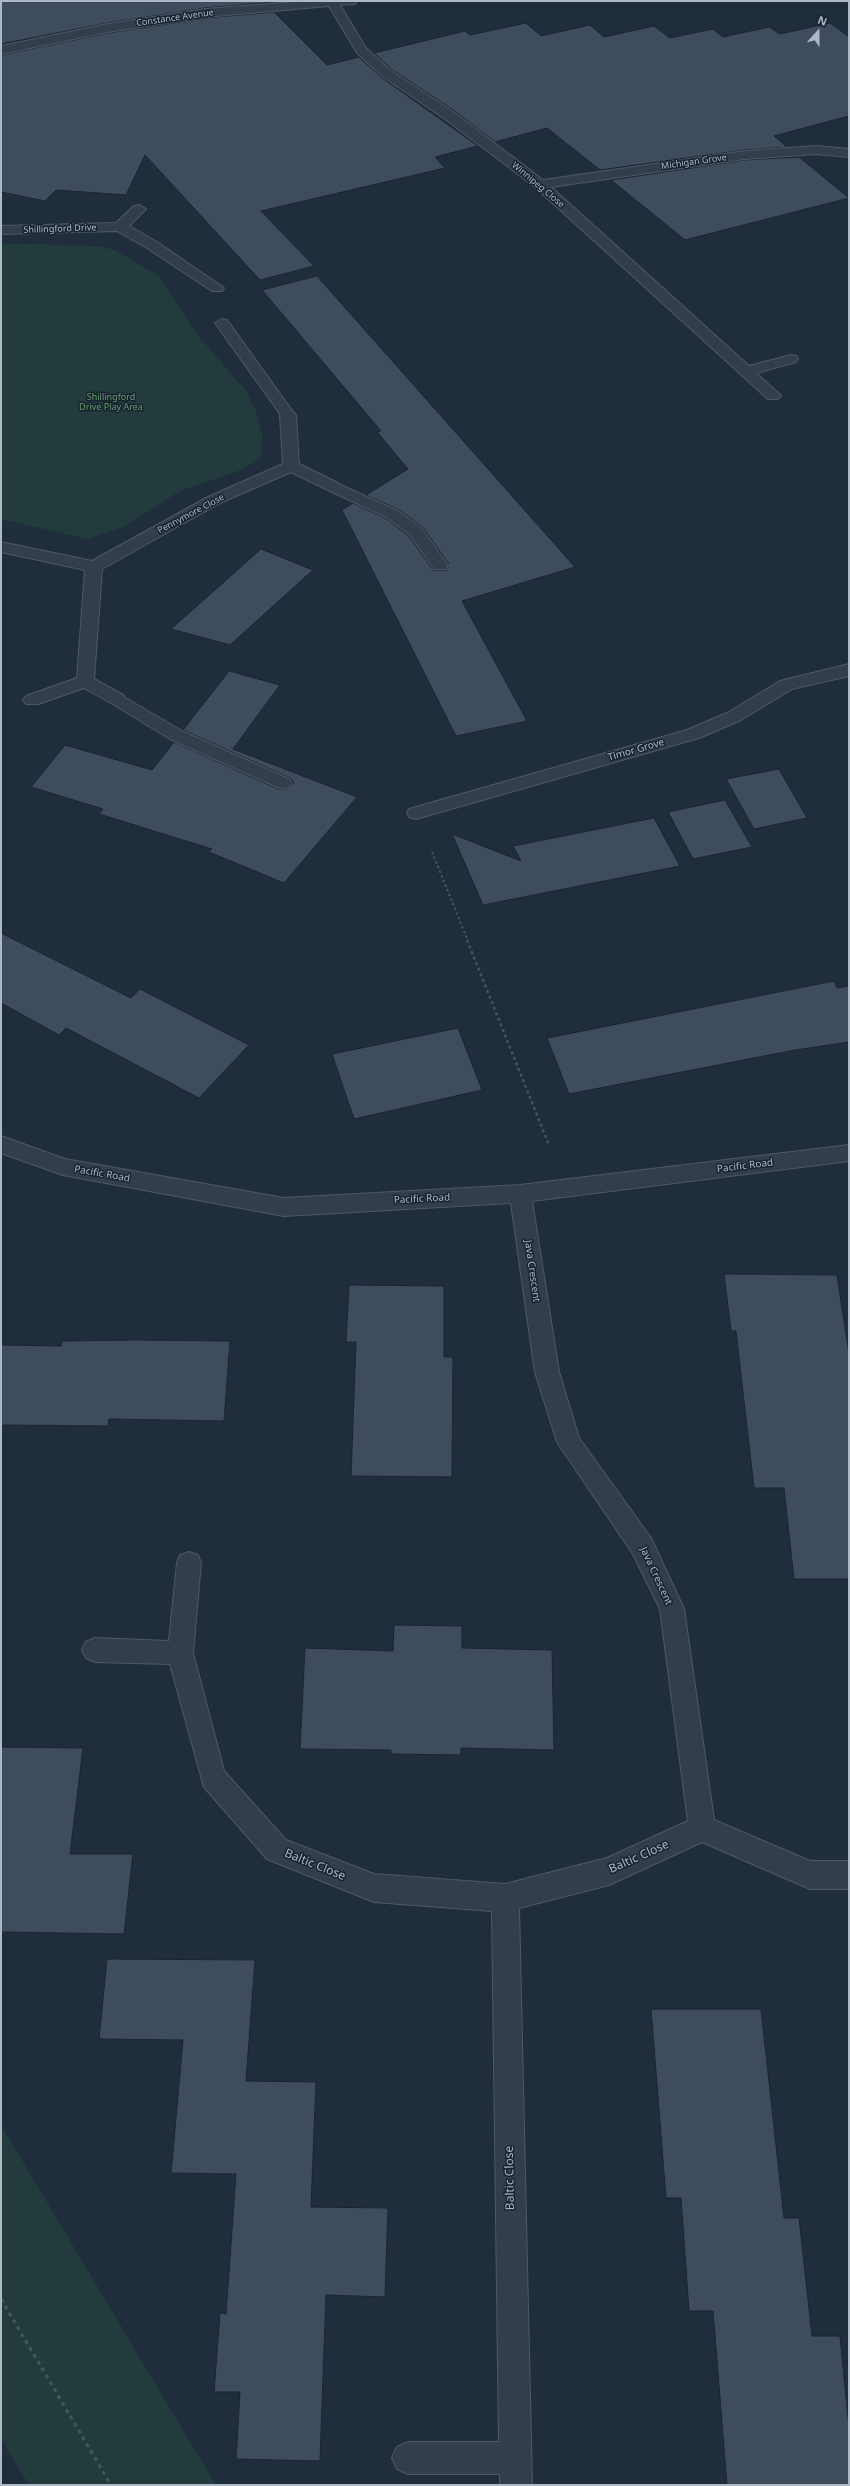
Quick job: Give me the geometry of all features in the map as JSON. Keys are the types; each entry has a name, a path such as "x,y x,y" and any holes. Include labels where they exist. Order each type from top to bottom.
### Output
{"street":[{"name":"Constance Avenue","path":"1,50 108,28 205,13 351,1"},
{"name":"Winnipeg Close","path":"332,2 361,50 386,73 450,116 540,184 774,396"},
{"name":"Michigan Grove","path":"540,184 745,155 816,150 849,153"},
{"path":"139,209 120,227 152,245 217,288"},
{"name":"Shillingford Drive","path":"1,230 120,227"},
{"path":"222,323 288,415 290,466 394,514 416,532 440,565"},
{"path":"746,371 792,359"},
{"name":"Pennymore Close","path":"94,568 214,500 290,466"},
{"path":"1,547 94,568 85,681"},
{"name":"Timor Grove","path":"416,812 692,734 735,716 786,685 849,670"},
{"path":"32,700 85,681 176,735 283,782"},
{"name":"Pacific Road","path":"1,1144 63,1167 284,1207 520,1194 849,1153"},
{"name":"Java Crescent","path":"520,1194 546,1372 569,1442 642,1546 672,1609 702,1828"},
{"name":"Baltic Close","path":"189,1563 180,1653 213,1778 277,1850 374,1888 505,1898 609,1871 702,1828"},
{"path":"95,1650 180,1653"},
{"path":"702,1828 810,1875 849,1874"},
{"name":"Baltic Close","path":"408,2458 515,2472 505,1898"}],"path":[{"path":"416,812 566,1188"},
{"path":"1,2299 111,2485"}],"green space":[{"name":"Shillingford Drive Play Area","path":"1,243 97,246 115,250 159,276 196,333 247,392 255,409 263,437 261,455 252,464 234,473 182,490 123,527 87,539 1,519"},
{"path":"1,2125 216,2485 29,2485 1,2439"}],"building":[{"path":"1,1 263,1 265,3 205,8 108,23 1,44"},
{"path":"274,12 327,65 359,57 381,77 478,146 435,157 445,168 261,211 314,266 260,280 145,155 126,195 56,190 45,201 1,192 1,55 108,33 205,18"},
{"path":"526,23 541,36 590,25 604,37 654,26 670,38 713,29 723,37 769,27 780,34 830,23 849,37 849,116 774,136 787,147 745,150 600,170 547,128 495,142 456,112 391,69 374,53 465,31 470,35"},
{"path":"799,157 849,198 685,240 611,180 745,160"},
{"path":"317,276 575,567 462,601 527,721 456,736 342,510 353,503 387,519 409,536 433,570 447,570 449,564 423,528 401,511 366,495 408,469 377,432 381,431 262,290"},
{"path":"261,549 313,570 230,645 171,629"},
{"path":"229,671 280,685 233,749 357,797 284,883 209,852 212,849 99,814 103,809 31,787 65,745 152,770 174,742 276,788 283,790 289,788 294,783 290,778 183,730"},
{"path":"779,769 807,818 754,829 726,779"},
{"path":"725,800 752,847 693,859 668,812"},
{"path":"654,818 680,866 483,905 452,834 521,861 513,846"},
{"path":"1,933 131,998 140,989 249,1045 199,1098 66,1028 59,1035 1,1003"},
{"path":"834,981 837,988 849,986 849,1042 795,1050 569,1094 547,1038"},
{"path":"458,1028 482,1090 354,1119 332,1054"},
{"path":"724,1274 837,1275 849,1354 849,1579 794,1579 784,1488 754,1488 736,1331 731,1331"},
{"path":"349,1285 444,1286 444,1357 453,1357 452,1477 351,1476 356,1342 346,1342"},
{"path":"62,1341 230,1341 224,1421 109,1419 108,1426 1,1425 1,1345 61,1346"},
{"path":"394,1625 462,1626 462,1648 552,1650 554,1750 461,1748 461,1755 391,1754 391,1750 300,1749 305,1648 393,1651"},
{"path":"1,1747 83,1748 70,1854 133,1854 124,1934 1,1932"},
{"path":"107,1959 255,1960 246,2081 316,2082 311,2207 388,2208 385,2297 326,2295 320,2461 236,2459 240,2392 214,2392 220,2313 226,2314 236,2174 171,2173 183,2040 99,2039"},
{"path":"651,2009 761,2009 784,2218 799,2218 812,2336 840,2336 849,2428 849,2485 727,2485 713,2311 689,2311 681,2198 666,2198"}]}
